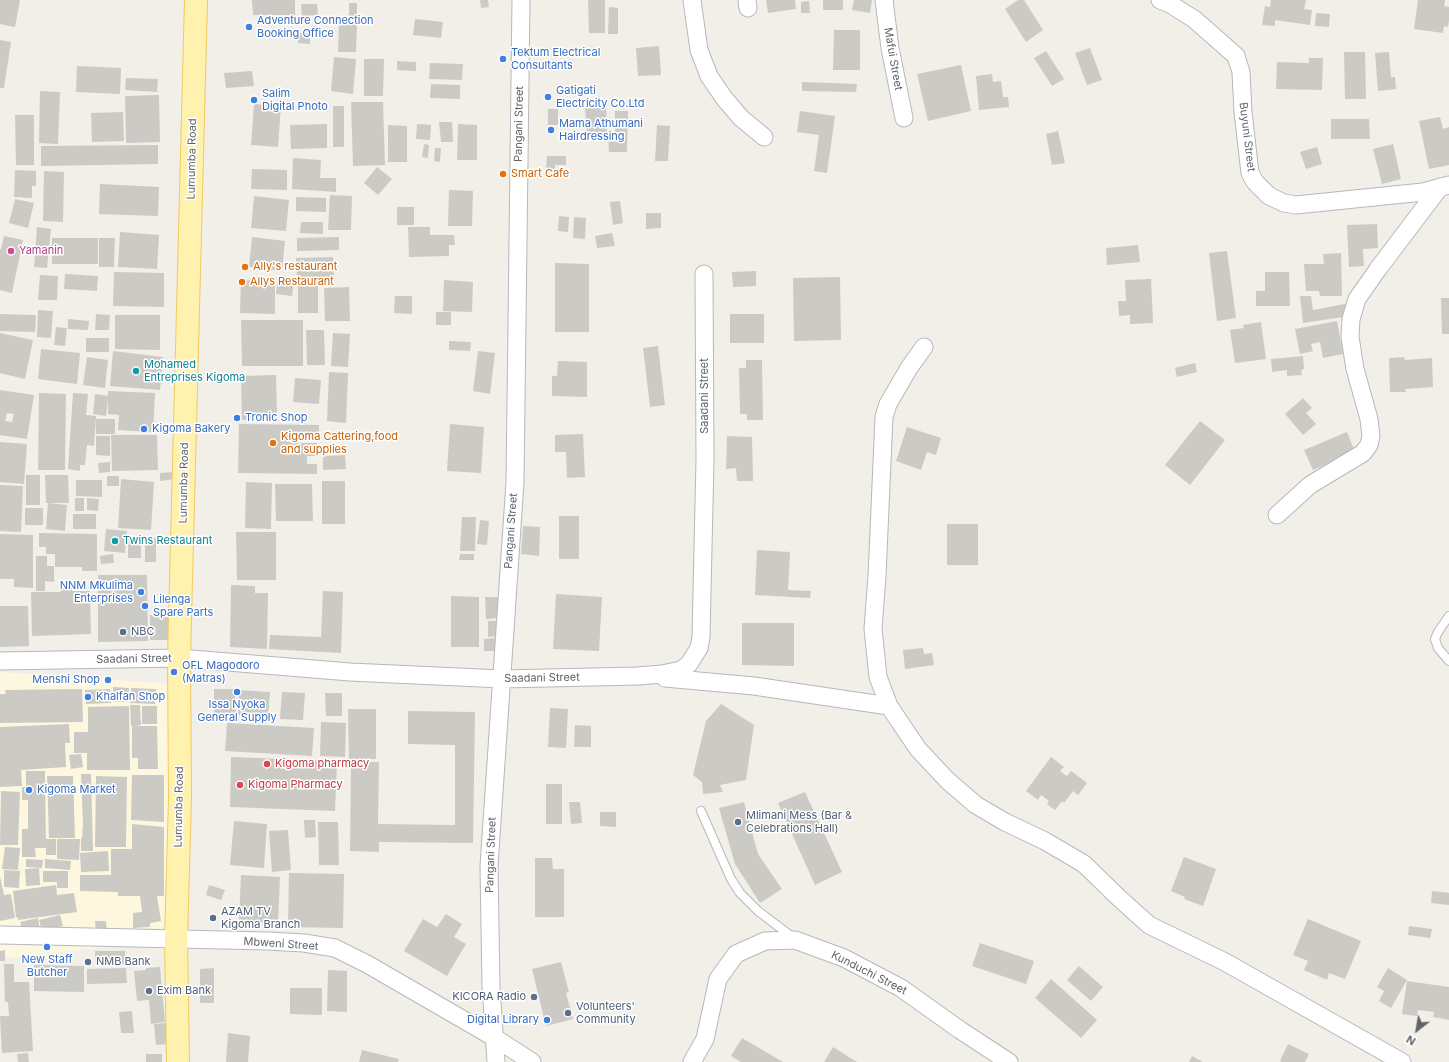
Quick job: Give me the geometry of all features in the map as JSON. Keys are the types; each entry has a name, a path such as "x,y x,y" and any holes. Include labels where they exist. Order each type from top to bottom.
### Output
{"main road":[{"name":"Lumumba Road","path":"178,1062 176,939 180,798 179,658 196,0"}],"street":[{"name":"Pangani Street","path":"496,1062 491,986 489,866 515,482 521,0"},
{"path":"692,0 699,50 709,76 724,98 741,118 764,137"},
{"name":"Mafui Street","path":"884,0 890,48 904,118"},
{"name":"Buyuni Street","path":"1160,0 1170,4 1194,19 1236,56 1241,72 1243,112 1250,173 1255,182 1269,196 1284,203 1296,206 1423,192 1444,186"},
{"path":"1277,515 1310,485 1363,453 1369,445 1371,436 1355,369 1350,337 1351,319 1357,299 1378,269 1444,186"},
{"name":"Saadani Street","path":"0,661 179,658 350,672 502,679 638,676 662,674 681,670 689,664 699,648 702,637 705,459 704,274"},
{"path":"924,347 909,368 888,404 884,417 877,576 873,629 878,677 889,706 918,749 948,781 976,805 1005,822 1045,841 1084,864 1119,898 1149,924 1225,962 1402,1062"},
{"path":"638,676 754,686 889,706"},
{"name":"Mbweni Street","path":"0,935 304,943 335,948 367,964 495,1038 532,1062"},
{"name":"Kunduchi Street","path":"692,1062 705,1039 718,979 736,954 765,942 795,940 844,958 901,988 960,1030 1009,1062"}],"lane":[{"path":"1449,616 1435,639 1438,648 1449,660"},
{"path":"701,811 731,879 740,893 758,911 798,942"}],"shaded area":[{"path":"0,672 173,684 187,938 0,959"}],"building":[{"path":"0,0 20,0 15,27 0,24"},
{"path":"252,0 295,0 295,15 253,15"},
{"path":"480,0 488,0 489,7 481,8"},
{"path":"588,0 605,0 605,33 589,33"},
{"path":"766,0 795,0 796,9 768,13"},
{"path":"823,0 843,0 843,10 823,10"},
{"path":"854,0 872,0 870,13 852,10"},
{"path":"1018,0 1024,0 1043,30 1026,42 1005,9"},
{"path":"1271,0 1306,0 1304,9 1312,10 1310,25 1275,20 1275,26 1262,25 1265,6 1270,7"},
{"path":"1418,0 1445,0 1444,6 1449,7 1449,20 1448,27 1444,26 1443,33 1414,29"},
{"path":"809,1 810,13 801,13 801,2"},
{"path":"349,3 357,3 357,18 349,17"},
{"path":"301,4 317,4 318,15 302,16"},
{"path":"609,7 618,8 618,34 608,34"},
{"path":"1316,13 1330,14 1329,27 1315,26"},
{"path":"415,19 443,22 441,38 413,35"},
{"path":"339,23 357,23 356,52 338,52"},
{"path":"834,30 860,30 860,70 833,70"},
{"path":"298,33 310,33 310,44 298,43"},
{"path":"0,40 11,42 4,88 0,88"},
{"path":"659,46 661,75 638,76 636,48"},
{"path":"1090,48 1102,80 1087,85 1075,53"},
{"path":"1046,51 1064,79 1052,86 1034,58"},
{"path":"1344,52 1365,52 1366,99 1345,99"},
{"path":"1389,52 1391,77 1395,77 1396,89 1378,91 1375,53"},
{"path":"334,57 356,59 353,94 331,91"},
{"path":"1309,58 1323,58 1322,90 1276,89 1277,62 1309,63"},
{"path":"364,59 384,59 383,96 364,96"},
{"path":"397,61 416,62 416,71 397,70"},
{"path":"430,63 463,64 462,80 429,79"},
{"path":"961,65 971,111 928,121 917,74"},
{"path":"77,66 121,68 120,94 76,92"},
{"path":"252,71 254,86 226,88 224,73"},
{"path":"992,74 993,82 1001,81 1003,97 1008,97 1009,107 979,110 976,76"},
{"path":"126,78 158,79 157,92 125,90"},
{"path":"802,82 857,84 856,92 802,91"},
{"path":"431,84 460,85 460,99 430,98"},
{"path":"40,91 60,92 58,144 39,143"},
{"path":"159,95 160,142 126,143 125,96"},
{"path":"351,102 383,102 385,165 353,166"},
{"path":"254,104 281,106 278,147 251,145"},
{"path":"606,105 607,134 587,135 585,106"},
{"path":"333,106 344,106 344,147 333,147"},
{"path":"548,109 558,109 558,125 548,125"},
{"path":"615,111 628,111 627,152 609,152 608,132 615,132"},
{"path":"800,111 835,116 827,173 814,171 819,135 797,132"},
{"path":"123,112 124,141 92,142 91,113"},
{"path":"15,115 34,115 34,165 16,165"},
{"path":"1440,117 1443,129 1449,127 1449,165 1429,169 1419,121"},
{"path":"1331,119 1369,119 1370,139 1331,139"},
{"path":"439,122 452,122 453,142 441,142"},
{"path":"327,124 327,148 291,149 290,125"},
{"path":"417,124 431,125 430,140 416,139"},
{"path":"458,124 477,125 477,160 457,160"},
{"path":"388,125 407,126 407,162 388,162"},
{"path":"657,125 670,126 668,161 655,161"},
{"path":"1058,131 1065,163 1052,165 1046,134"},
{"path":"424,144 429,145 428,158 422,157"},
{"path":"1393,144 1401,179 1382,184 1373,149"},
{"path":"158,145 158,164 41,166 41,146"},
{"path":"1317,147 1322,164 1306,169 1300,152"},
{"path":"435,148 441,148 440,162 434,161"},
{"path":"547,156 566,156 566,165 555,165 555,171 546,171"},
{"path":"293,158 321,160 320,178 336,178 336,192 292,189"},
{"path":"377,167 392,179 378,195 364,183"},
{"path":"252,169 287,170 287,190 251,189"},
{"path":"15,170 36,171 36,186 32,186 32,198 14,197"},
{"path":"44,171 64,172 63,222 43,221"},
{"path":"100,184 159,187 158,216 99,214"},
{"path":"449,190 473,191 472,226 448,226"},
{"path":"330,195 352,196 351,230 328,230"},
{"path":"254,196 289,200 286,231 251,228"},
{"path":"296,197 326,198 326,212 296,211"},
{"path":"15,199 34,203 28,228 9,223"},
{"path":"620,201 623,223 613,225 610,202"},
{"path":"397,207 414,207 414,225 397,225"},
{"path":"646,213 661,213 661,228 646,229"},
{"path":"559,216 569,217 568,232 558,231"},
{"path":"574,217 586,218 585,239 573,238"},
{"path":"301,222 323,222 323,234 300,233"},
{"path":"1377,224 1378,248 1363,249 1364,266 1349,267 1347,225"},
{"path":"37,227 51,229 47,268 34,267"},
{"path":"408,227 430,227 430,235 454,235 455,245 449,245 449,256 409,257"},
{"path":"120,232 159,235 157,269 118,267"},
{"path":"612,233 615,246 597,248 595,236"},
{"path":"4,236 23,240 12,293 0,290 0,249"},
{"path":"252,237 285,241 282,271 249,267"},
{"path":"339,237 339,250 297,251 297,238"},
{"path":"52,238 98,238 98,264 52,264"},
{"path":"99,238 115,238 114,267 99,267"},
{"path":"1138,245 1140,262 1107,265 1106,248"},
{"path":"1227,251 1236,318 1217,321 1209,253"},
{"path":"1341,253 1342,296 1320,296 1319,291 1306,291 1304,264 1324,264 1323,254"},
{"path":"333,257 334,277 297,278 296,258"},
{"path":"555,263 589,264 589,332 555,332"},
{"path":"756,271 756,286 733,287 732,272"},
{"path":"114,272 164,273 164,307 113,306"},
{"path":"1265,272 1289,272 1290,306 1256,306 1256,291 1265,291"},
{"path":"65,274 98,276 97,291 64,289"},
{"path":"40,275 58,276 57,300 38,300"},
{"path":"278,276 294,278 292,296 276,294"},
{"path":"840,277 841,340 794,341 793,278"},
{"path":"1151,279 1153,323 1130,324 1130,315 1119,316 1118,301 1126,301 1125,280"},
{"path":"241,280 275,281 275,314 240,313"},
{"path":"444,280 473,282 472,312 443,311"},
{"path":"298,283 318,283 318,313 298,313"},
{"path":"349,287 350,321 325,321 324,288"},
{"path":"395,296 412,296 412,314 394,313"},
{"path":"1300,296 1311,296 1313,310 1350,303 1343,317 1303,323"},
{"path":"1441,298 1449,298 1449,334 1442,334"},
{"path":"38,310 53,311 51,338 37,337"},
{"path":"436,312 451,312 451,325 436,325"},
{"path":"0,314 36,315 35,332 0,331"},
{"path":"96,314 110,315 109,330 95,330"},
{"path":"730,314 764,314 764,343 730,343"},
{"path":"115,315 160,315 160,350 115,349"},
{"path":"68,319 89,321 88,330 68,329"},
{"path":"241,320 303,320 303,366 242,366"},
{"path":"1337,321 1343,354 1323,358 1320,342 1311,344 1313,351 1300,354 1295,329"},
{"path":"1261,322 1266,359 1235,363 1230,330 1244,328 1243,325"},
{"path":"56,327 67,328 65,346 54,345"},
{"path":"306,330 324,330 325,365 307,365"},
{"path":"0,333 33,340 25,379 0,373"},
{"path":"333,333 350,334 348,367 331,366"},
{"path":"86,338 109,338 109,352 86,352"},
{"path":"449,341 471,342 470,351 449,350"},
{"path":"658,346 665,405 650,407 643,348"},
{"path":"41,349 80,353 77,384 38,379"},
{"name":"Mohamed Entreprises Kigoma","path":"113,351 163,357 160,390 110,386"},
{"path":"478,351 495,353 490,394 473,391"},
{"path":"1303,356 1304,369 1301,370 1302,375 1287,376 1287,370 1272,372 1271,359"},
{"path":"87,357 108,360 105,388 83,385"},
{"path":"1404,357 1405,360 1432,358 1433,387 1405,389 1406,392 1390,392 1389,358"},
{"path":"746,360 762,360 763,420 747,420 747,414 740,414 739,368 746,368"},
{"path":"558,361 587,362 587,397 552,396 552,376 557,376"},
{"path":"1195,363 1197,372 1177,377 1175,368"},
{"path":"329,372 348,373 346,423 327,421"},
{"path":"276,375 277,419 242,420 241,376"},
{"path":"295,378 321,380 319,404 293,402"},
{"path":"0,390 34,395 27,439 0,435","holes":["7,413 14,414 12,422 5,421"]},
{"path":"108,391 155,393 153,432 118,430 119,415 108,414 108,400 106,416 93,414 95,394 108,396"},
{"path":"39,393 66,394 65,470 38,470"},
{"path":"73,393 88,394 86,415 96,416 94,446 87,445 85,465 80,465 80,471 68,469"},
{"path":"1303,398 1312,408 1306,413 1316,424 1303,435 1285,414"},
{"path":"96,419 115,419 115,434 96,434"},
{"path":"1200,421 1225,440 1190,485 1165,465"},
{"path":"239,424 319,425 319,435 290,434 291,443 317,443 317,456 307,456 307,464 317,464 317,474 238,473"},
{"path":"450,424 484,427 481,473 447,471"},
{"path":"907,427 941,438 936,455 927,452 921,470 896,461"},
{"path":"1347,432 1355,452 1313,470 1304,450"},
{"path":"583,434 585,477 567,478 566,452 555,452 555,435"},
{"path":"111,435 157,435 158,470 112,471"},
{"path":"96,436 110,436 110,456 96,455"},
{"path":"727,436 752,437 753,481 737,481 736,468 726,469"},
{"path":"0,442 27,444 24,484 0,482"},
{"path":"345,455 346,469 323,470 323,456"},
{"path":"110,462 110,472 99,473 98,463"},
{"path":"174,472 175,479 160,481 160,473"},
{"path":"26,475 40,475 40,505 26,505"},
{"path":"45,475 68,475 69,503 46,503"},
{"path":"107,476 119,476 119,486 107,486"},
{"path":"121,479 154,482 151,530 118,528"},
{"path":"76,480 102,480 102,497 76,496"},
{"path":"322,481 345,481 345,524 322,524"},
{"path":"246,482 272,483 271,529 245,528"},
{"path":"275,484 312,484 313,521 276,521"},
{"path":"0,485 23,486 21,532 0,531"},
{"path":"75,498 84,498 84,511 75,511"},
{"path":"87,498 99,499 98,511 87,510"},
{"path":"48,503 67,505 65,531 46,529"},
{"path":"25,508 43,508 43,525 25,525"},
{"path":"73,514 96,514 96,529 73,529"},
{"path":"559,516 579,516 579,559 559,559"},
{"path":"462,517 476,517 475,551 460,551"},
{"path":"480,520 489,521 487,545 477,544"},
{"path":"947,524 978,524 978,565 947,565"},
{"path":"523,526 540,527 539,556 521,554"},
{"name":"Twins Restaurant","path":"106,529 127,531 125,553 104,551"},
{"path":"236,532 276,532 276,580 237,580"},
{"path":"39,533 97,534 97,571 82,571 82,567 55,567 55,554 46,554 46,547 39,547"},
{"path":"0,534 33,535 33,588 14,587 14,579 0,579"},
{"path":"128,537 141,538 141,558 128,558"},
{"path":"145,537 156,538 156,562 145,562"},
{"path":"757,550 790,552 788,590 811,591 810,598 755,595"},
{"path":"113,554 114,563 101,564 100,556"},
{"path":"460,554 474,554 474,560 459,560"},
{"path":"36,556 47,556 47,566 54,566 54,582 45,581 45,591 36,591"},
{"path":"98,575 147,575 148,641 98,642"},
{"path":"60,584 72,584 72,591 90,591 91,634 32,636 31,592 60,592"},
{"path":"231,585 255,586 255,593 268,593 267,649 230,647"},
{"path":"323,591 343,592 341,653 269,649 270,635 321,637"},
{"path":"556,594 602,597 599,651 553,649"},
{"path":"451,596 479,597 479,647 451,647"},
{"path":"485,597 498,597 499,618 486,619"},
{"path":"0,606 28,606 29,646 0,647"},
{"path":"150,615 173,616 172,640 150,640"},
{"path":"488,621 499,621 499,636 488,637"},
{"path":"742,623 794,623 794,666 742,665"},
{"path":"496,638 497,651 484,651 484,639"},
{"path":"923,648 924,654 932,653 934,665 905,669 903,650"},
{"path":"113,687 129,688 129,702 113,702"},
{"path":"131,688 156,689 155,704 130,703"},
{"path":"82,689 83,722 0,723 0,694 6,694 5,690"},
{"path":"110,689 111,703 86,704 85,690"},
{"path":"214,689 235,689 236,717 214,717"},
{"path":"239,690 270,692 268,717 238,715"},
{"path":"282,692 305,693 303,720 280,719"},
{"path":"325,693 342,693 342,716 326,716"},
{"path":"721,704 754,725 746,780 720,785 723,792 703,794 702,782 693,775 706,721"},
{"path":"130,705 140,705 141,725 135,726 157,726 158,769 138,769 138,758 132,758 132,726"},
{"path":"129,706 130,770 87,770 87,753 74,753 74,732 88,732 88,707"},
{"path":"142,706 157,706 157,724 142,724"},
{"path":"550,708 568,709 566,748 548,747"},
{"path":"348,709 376,709 376,759 349,759"},
{"path":"408,711 475,712 473,843 379,842 379,852 350,851 351,762 379,762 378,824 455,825 455,745 408,744"},
{"path":"321,722 346,723 345,757 320,756"},
{"path":"227,723 314,728 312,756 225,751"},
{"path":"69,724 70,743 65,743 66,767 21,770 22,786 0,787 0,727"},
{"path":"575,725 591,726 591,747 574,747"},
{"path":"81,754 83,767 71,769 69,755"},
{"path":"231,757 337,761 335,811 230,807"},
{"path":"1051,757 1064,767 1060,771 1067,776 1071,771 1087,783 1078,795 1073,791 1064,803 1062,801 1055,810 1047,804 1049,801 1041,795 1038,800 1026,791"},
{"path":"26,771 45,771 46,848 35,848 36,857 22,857 22,829 28,829 28,800 22,800 22,787 26,787"},
{"path":"81,774 91,774 93,851 81,851 83,824"},
{"path":"132,775 164,775 164,822 131,820"},
{"path":"47,776 73,776 75,838 49,838"},
{"path":"96,776 127,777 126,847 95,847"},
{"path":"546,784 562,784 562,824 546,824"},
{"path":"1,791 20,792 18,845 0,845"},
{"path":"805,792 842,872 815,885 778,803"},
{"path":"569,802 580,802 582,823 571,824"},
{"path":"744,802 758,854 782,889 760,903 735,864 719,808"},
{"path":"600,812 616,812 616,827 600,826"},
{"path":"304,820 315,820 316,837 305,838"},
{"path":"234,821 267,824 264,868 230,865"},
{"path":"318,822 338,822 339,865 319,865"},
{"path":"132,824 164,827 164,896 157,896 161,921 150,923 150,927 133,928 133,913 142,912 140,896 118,896 118,892 80,891 80,875 111,875 111,849 132,849"},
{"path":"288,830 291,870 272,872 269,831"},
{"path":"46,839 56,839 56,855 46,855"},
{"path":"57,839 80,839 79,860 57,859"},
{"path":"5,847 20,848 18,870 2,869"},
{"path":"108,851 109,871 81,872 80,853"},
{"path":"1184,857 1216,869 1203,906 1184,899 1185,897 1171,891"},
{"path":"535,858 552,858 553,869 564,869 564,917 535,917"},
{"path":"26,859 43,860 42,868 26,867"},
{"path":"45,859 71,861 70,870 45,868"},
{"path":"39,868 40,885 26,886 25,869"},
{"path":"4,870 20,871 19,888 4,887"},
{"path":"43,871 68,871 68,888 57,888 57,882 43,882"},
{"path":"289,873 344,874 343,928 288,927"},
{"path":"241,875 280,877 278,923 239,921"},
{"path":"0,876 4,895 11,894 15,918 0,921"},
{"path":"56,885 57,895 74,893 77,912 18,920 18,917 16,918 13,891"},
{"path":"209,885 225,890 221,900 206,895"},
{"path":"1432,891 1449,893 1449,905 1431,903"},
{"path":"446,914 462,924 454,937 466,944 447,976 404,951 423,919 437,927"},
{"path":"60,915 63,926 42,931 39,920"},
{"path":"38,918 40,930 23,932 20,922"},
{"path":"1308,919 1361,941 1345,979 1329,973 1327,980 1304,970 1308,961 1293,955"},
{"path":"95,921 106,921 107,933 96,933"},
{"path":"1409,926 1432,929 1430,938 1408,935"},
{"path":"980,943 1034,961 1026,984 972,966"},
{"path":"5,950 5,961 0,961 0,951"},
{"path":"95,951 125,951 125,964 95,964"},
{"name":"KICORA Radio","path":"561,962 569,992 566,993 573,1019 546,1026 532,969"},
{"path":"4,964 14,964 14,982 29,982 33,1051 2,1053 0,1016 9,1016 8,1002 5,1002"},
{"path":"34,965 84,966 84,992 34,991"},
{"path":"1079,966 1103,987 1091,1001 1067,980"},
{"path":"160,967 165,1022 151,1024 149,1000 137,1001 134,971"},
{"path":"126,968 127,983 87,984 87,969"},
{"path":"214,968 214,1003 200,1003 200,969"},
{"path":"1388,968 1407,980 1391,1008 1379,1001 1384,991 1377,987"},
{"path":"328,970 347,971 347,1012 327,1011"},
{"path":"1051,979 1097,1020 1081,1038 1035,998"},
{"path":"1407,981 1449,987 1449,1020 1433,1017 1434,1012 1418,1010 1417,1016 1402,1014"},
{"path":"290,988 322,988 322,1015 290,1014"},
{"path":"132,1011 134,1033 121,1033 119,1012"},
{"path":"166,1023 168,1044 156,1045 154,1024"},
{"path":"228,1033 250,1036 248,1062 226,1062"},
{"path":"742,1038 783,1062 741,1062 731,1056"},
{"path":"1288,1044 1309,1054 1305,1062 1280,1061"},
{"path":"833,1047 857,1062 824,1062"},
{"path":"362,1050 399,1059 398,1062 359,1062"},
{"path":"28,1053 29,1062 18,1062 17,1054"},
{"path":"146,1054 162,1054 162,1062 146,1062"},
{"path":"1192,1056 1203,1062 1189,1062"}],"place":[{"name":"Adventure Connection Booking Office","path":"249,27"},
{"name":"Tektum Electrical Consultants","path":"503,59"},
{"name":"Gatigati Electricity Co.Ltd","path":"548,97"},
{"name":"Salim Digital Photo","path":"254,100"},
{"name":"Mama Athumani Hairdressing","path":"551,130"},
{"name":"Smart Cafe","path":"503,174"},
{"name":"Yamanin","path":"11,251"},
{"name":"Ally's restaurant","path":"245,267"},
{"name":"Allys Restaurant","path":"242,282"},
{"name":"Mohamed Entreprises Kigoma","path":"136,371"},
{"name":"Tronic Shop","path":"237,418"},
{"name":"Kigoma Bakery","path":"144,429"},
{"name":"Kigoma Cattering,food and supplies","path":"273,443"},
{"name":"Twins Restaurant","path":"115,541"},
{"name":"NNM Mkulima Enterprises","path":"141,592"},
{"name":"Lilenga Spare Parts","path":"145,606"},
{"name":"NBC","path":"123,632"},
{"name":"OFL Magodoro (Matras)","path":"174,672"},
{"name":"Menshi Shop","path":"108,680"},
{"name":"Issa Nyoka General Supply","path":"237,692"},
{"name":"Khalfan Shop","path":"88,697"},
{"name":"Kigoma pharmacy","path":"267,764"},
{"name":"Kigoma Pharmacy","path":"240,785"},
{"name":"Kigoma Market","path":"29,790"},
{"name":"Mlimani Mess (Bar & Celebrations Hall)","path":"738,822"},
{"name":"AZAM TV Kigoma Branch","path":"213,918"},
{"name":"New Staff Butcher","path":"47,947"},
{"name":"NMB Bank","path":"88,962"},
{"name":"Exim Bank","path":"149,991"},
{"name":"KICORA Radio","path":"534,997"},
{"name":"Volunteers' Community","path":"568,1013"},
{"name":"Digital Library","path":"547,1020"}]}
